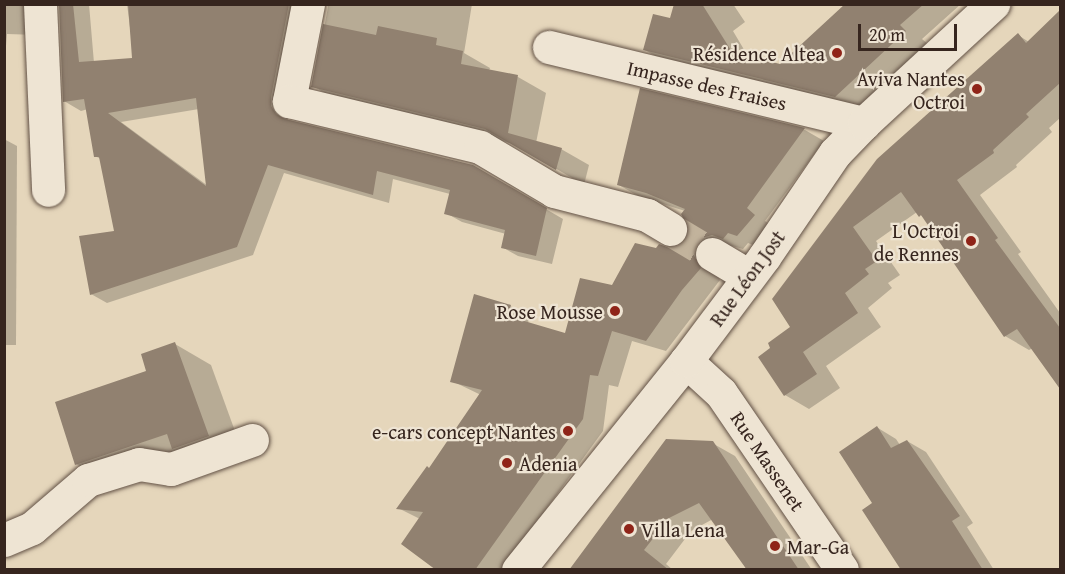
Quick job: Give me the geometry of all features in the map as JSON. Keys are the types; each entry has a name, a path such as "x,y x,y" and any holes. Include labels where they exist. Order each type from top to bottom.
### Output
{"street":[{"path":"40,4 48,190"},
{"path":"308,4 289,101 480,147 554,191 647,215 670,229"},
{"name":"Rue Léon Jost","path":"518,570 686,361 749,276 817,175 864,123 993,4"},
{"name":"Impasse des Fraises","path":"549,47 864,123"},
{"path":"712,254 749,276"},
{"name":"Rue Massenet","path":"686,361 721,393 842,570"},
{"path":"4,540 32,528 88,480 140,464 171,469 252,440"}],"building":[{"path":"59,4 73,4 79,62 132,58 128,4 289,4 271,97 271,106 276,114 285,119 473,165 547,208 536,256 501,248 505,230 444,214 450,190 377,171 373,195 268,165 237,247 90,295 79,236 114,231 99,157 94,157 84,99 63,102","holes":["196,98 206,186 108,113"]},
{"name":"Résidence Altea","path":"674,4 702,4 732,52 780,64 845,4 924,4 900,25 906,31 835,97 643,50 653,14 670,18"},
{"path":"1060,10 1060,83 1026,114 1029,117 993,150 994,153 957,180 998,238 995,240 1060,328 1060,389 1017,329 1004,337 921,215 919,217 901,192 853,227 877,261 865,269 869,274 845,293 858,313 803,352 817,374 784,396 758,357 770,348 768,343 790,327 772,299 877,159 1018,33 1026,43"},
{"path":"323,24 376,35 378,26 437,38 436,45 463,51 461,64 518,75 508,133 562,148 556,170 485,129 311,87"},
{"path":"640,88 805,128 747,208 755,215 737,236 728,233 723,239 712,235 702,238 696,244 693,254 701,268 682,290 646,341 612,331 598,376 590,375 583,419 475,570 436,570 401,544 423,512 396,509 427,466 429,468 482,390 450,382 474,294 511,305 507,316 565,333 580,278 612,285 635,243 656,248 659,244 670,248 679,245 686,238 689,229 681,214 685,209 646,193 617,185"},
{"path":"175,342 209,436 172,449 167,434 75,465 55,402 146,371 141,354"},
{"path":"877,426 891,448 907,440 960,516 952,521 983,570 901,570 862,510 872,503 839,452"},
{"path":"666,439 713,441 799,570 747,570 699,503 669,518 644,550 669,570 569,570"}],"tunnel":[{"path":"670,229 712,254"}],"place":[{"name":"Résidence Altea","path":"837,53"},
{"name":"Aviva Nantes Octroi","path":"977,89"},
{"name":"L'Octroi de Rennes","path":"971,241"},
{"name":"Rose Mousse","path":"615,311"},
{"name":"e-cars concept Nantes","path":"568,431"},
{"name":"Adenia","path":"507,463"},
{"name":"Villa Lena","path":"629,529"},
{"name":"Mar-Ga","path":"775,546"}]}
